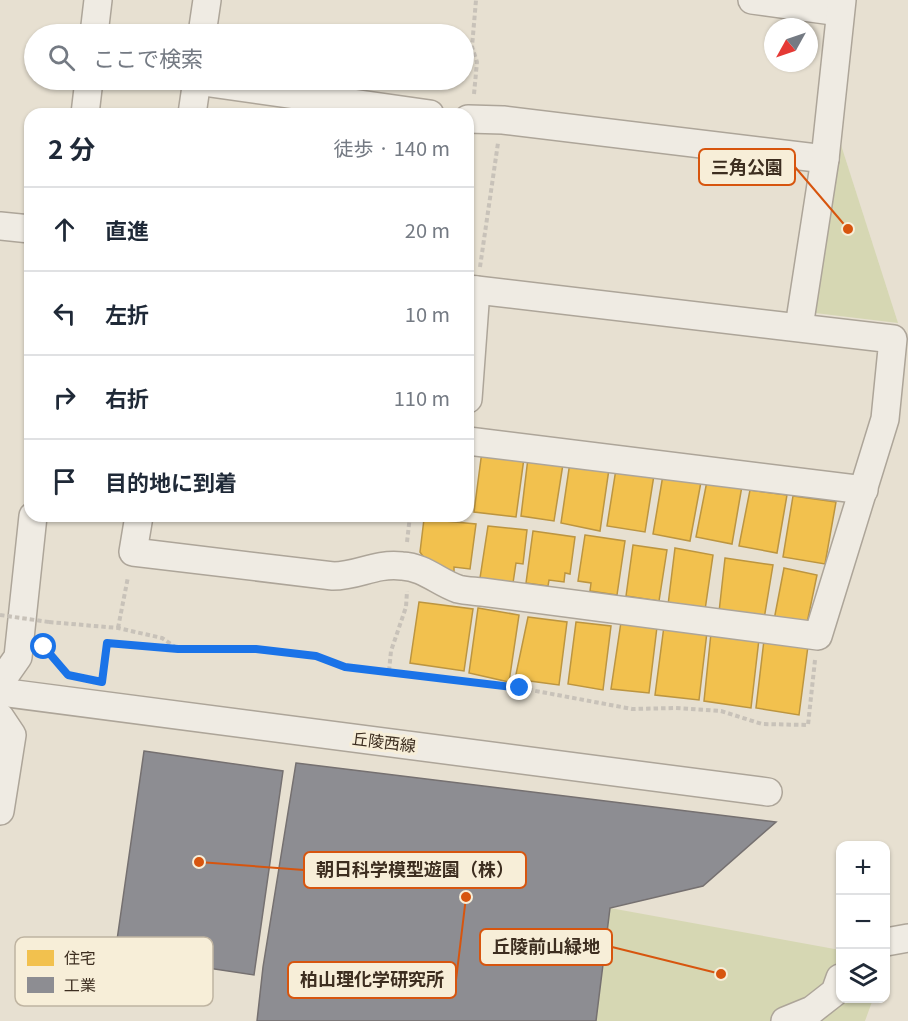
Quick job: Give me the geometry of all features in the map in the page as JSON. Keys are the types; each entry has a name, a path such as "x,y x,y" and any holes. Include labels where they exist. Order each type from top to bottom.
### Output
{"street":[{"path":"95,24 98,0"},
{"path":"203,24 207,0"},
{"path":"752,0 841,6 825,159 799,327"},
{"path":"86,108 88,90"},
{"path":"193,108 195,90"},
{"path":"265,90 389,108"},
{"path":"474,119 503,120 825,159"},
{"path":"0,226 24,229"},
{"path":"138,522 133,552 333,576 350,576 369,568 387,565 404,566 422,570 458,588 818,636 885,419 893,339 474,289"},
{"path":"474,442 864,490"},
{"path":"0,679 18,657 32,522"},
{"name":"丘陵西線","path":"0,692 768,792"},
{"path":"0,717 12,735 0,811"},
{"path":"890,941 908,938"},
{"path":"785,1021 812,1010 836,989"}],"path":[{"path":"118,628 133,552"},
{"path":"389,670 391,651 406,607 404,566"},
{"path":"0,615 118,628 162,638 178,649"},
{"path":"102,682 107,643 178,649 256,649 316,656 345,667 389,670 520,688 632,709 675,708 721,711 762,724 808,725 818,636"},
{"path":"19,642 44,647 68,675"}],"green space":[{"path":"841,145 898,323 815,313"},
{"path":"610,908 836,949 836,1003 872,1003 865,1021 596,1021"}],"building: 住宅":[{"path":"482,451 524,458 516,517 474,512"},
{"path":"528,458 563,464 554,521 521,516"},
{"path":"570,462 609,469 600,531 561,523"},
{"path":"616,469 654,475 645,532 607,526"},
{"path":"663,475 701,482 690,541 653,534"},
{"path":"707,481 742,486 732,544 696,537"},
{"path":"750,490 787,495 777,553 739,546"},
{"path":"793,496 836,502 825,564 783,557"},
{"path":"424,522 476,524 470,569 454,567 454,576 431,568 420,552"},
{"path":"488,526 527,530 523,564 516,563 513,583 480,578"},
{"path":"533,531 575,537 570,574 565,573 564,582 549,580 548,586 526,583"},
{"path":"585,535 625,541 617,595 590,591 591,583 578,581"},
{"path":"633,545 667,550 659,601 626,596"},
{"path":"675,548 713,555 705,610 668,605"},
{"path":"725,558 773,565 764,619 719,612"},
{"path":"784,568 817,575 807,623 774,620"},
{"path":"419,602 473,609 464,671 410,663"},
{"path":"478,608 519,615 509,682 469,673"},
{"path":"528,617 567,622 559,685 515,679"},
{"path":"576,622 611,626 603,690 568,684"},
{"path":"621,622 657,627 649,693 611,689"},
{"path":"664,626 707,632 699,700 655,695"},
{"path":"711,633 759,639 751,708 704,701"},
{"path":"764,640 808,646 799,715 756,708"}],"building: 工業":[{"path":"144,751 283,771 254,975 213,969 213,937 117,937"},
{"path":"296,763 776,822 703,886 610,908 596,1021 257,1021 263,967"}],"place":[{"name":"三角公園","path":"848,229"},
{"name":"朝日科学模型遊園（株）","path":"199,862"},
{"name":"柏山理化学研究所","path":"466,897"},
{"name":"丘陵前山緑地","path":"721,974"}],"route":[{"path":"44,647 68,675 102,682 107,643 178,649 256,649 316,656 345,667 389,670 520,688"}]}
